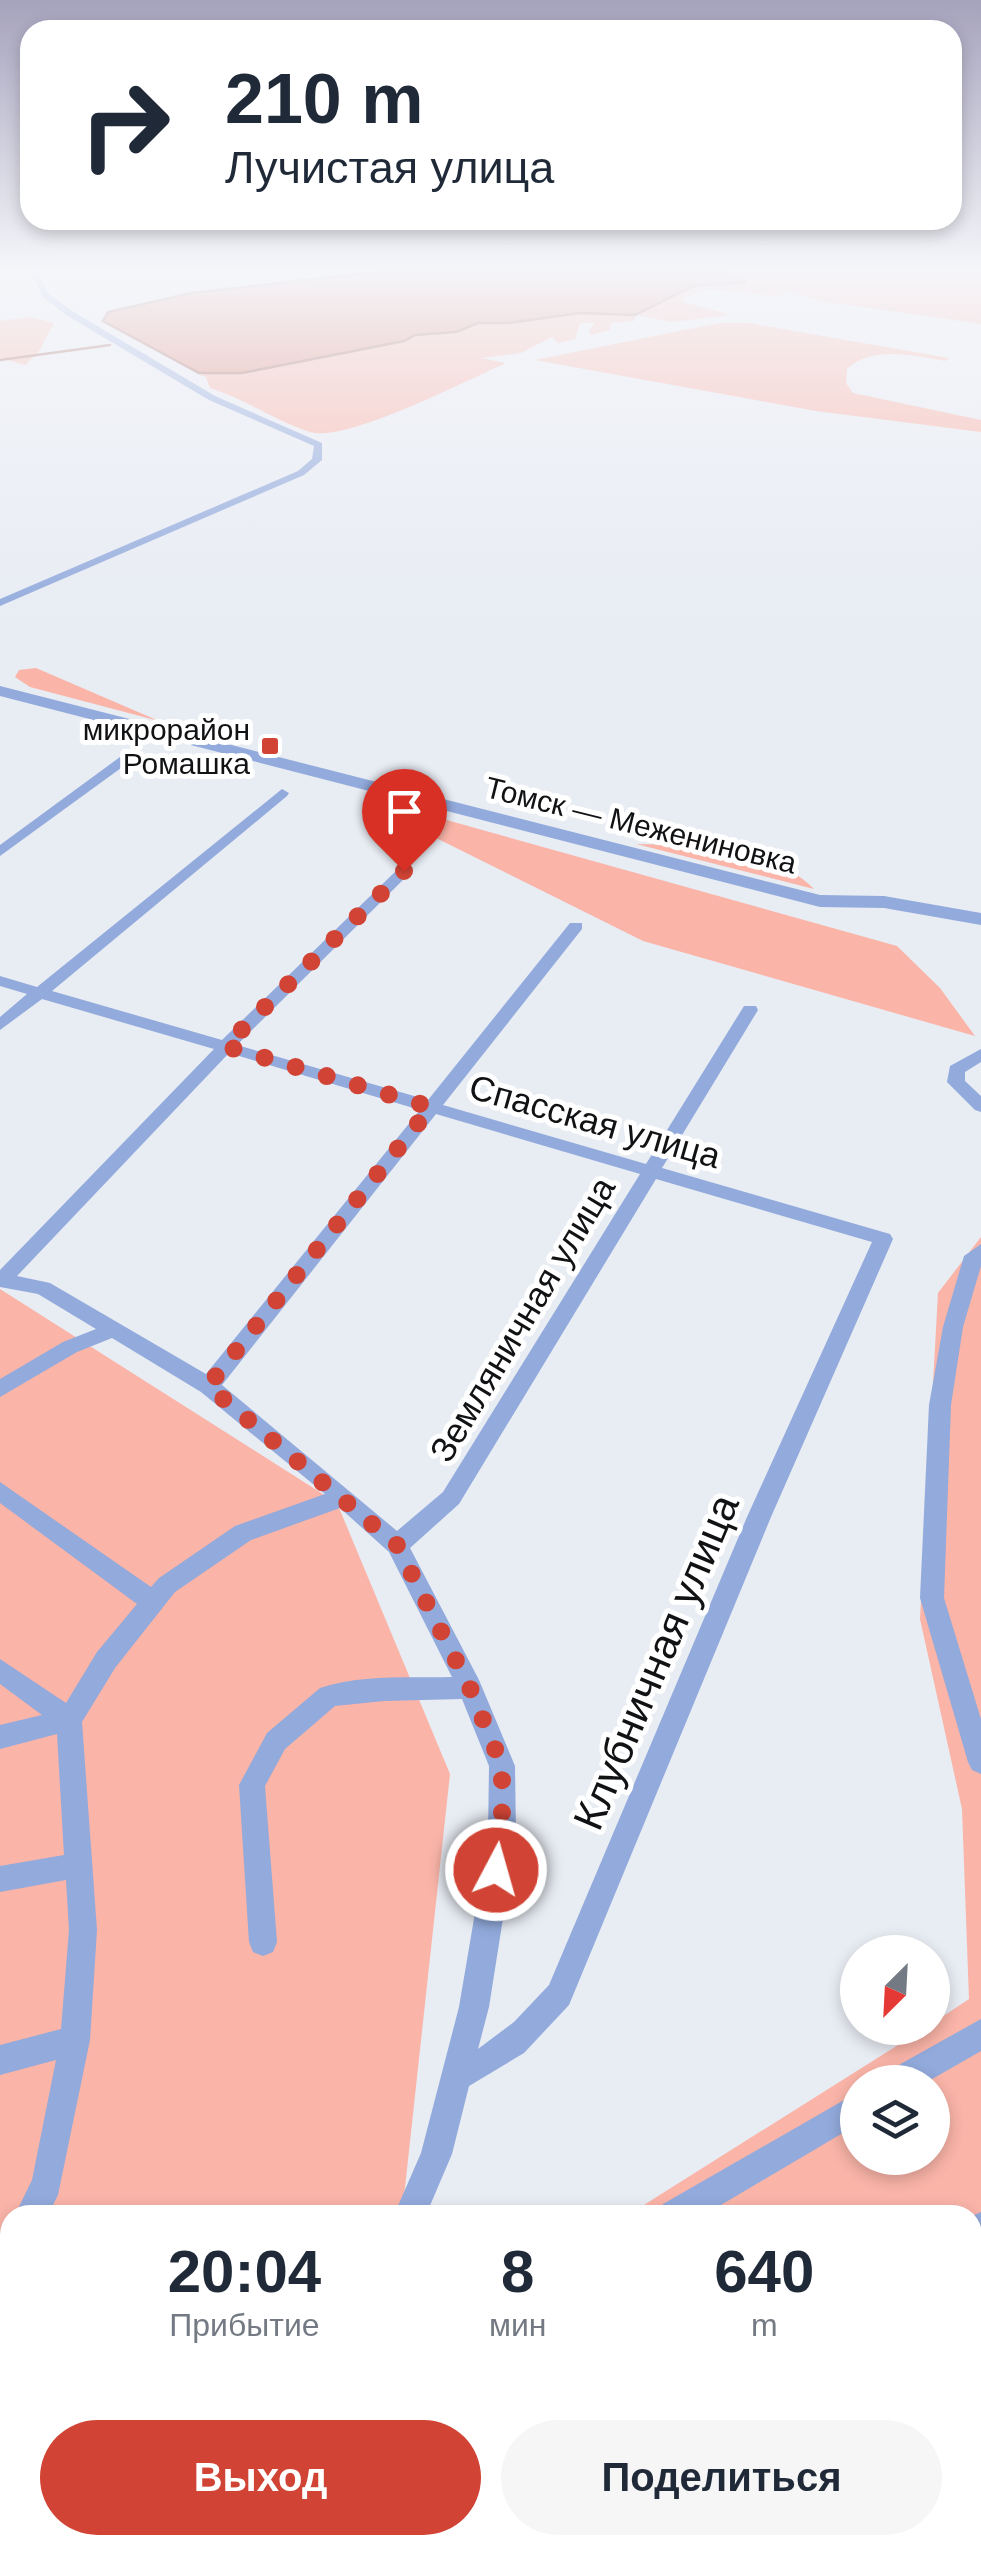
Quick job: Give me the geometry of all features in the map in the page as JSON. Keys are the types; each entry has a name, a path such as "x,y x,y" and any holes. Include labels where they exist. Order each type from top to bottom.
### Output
{"street":[{"path":"0,603 301,472 317,460 319,446 194,387"},
{"name":"Томск — Межениновка","path":"0,691 820,901 884,902 981,919"},
{"path":"0,852 125,760"},
{"path":"0,1025 282,793"},
{"path":"1,1280 225,1046 404,871"},
{"path":"208,1386 576,926"},
{"name":"Спасская улица","path":"0,981 884,1239"},
{"name":"Земляничная улица","path":"397,1545 451,1498 750,1010"},
{"path":"981,1054 956,1070 956,1082 981,1106"},
{"name":"Клубничная улица","path":"456,2076 494,2060 527,2034 559,1995 760,1517 884,1239"},
{"path":"981,1250 974,1256 953,1327 940,1405 932,1598 981,1762"},
{"path":"1,1280 44,1288 110,1331 208,1386 344,1497 397,1545 470,1688 502,1766 502,1836 474,2006 436,2154 414,2205"},
{"path":"0,1390 70,1348 110,1331"},
{"path":"0,1491 153,1602"},
{"path":"35,2205 47,2184 75,2040 83,1930 69,1720 106,1660 166,1585 243,1533 344,1497"},
{"path":"0,1670 69,1720"},
{"path":"264,1942 252,1785 276,1740 329,1696 470,1688"},
{"path":"0,1737 69,1720"},
{"path":"0,1879 79,1866"},
{"path":"927,2065 981,2034"},
{"path":"0,2060 75,2040"},
{"path":"691,2205 840,2118"}],"shaded area":[{"path":"453,387 377,419 327,433 297,427 210,388"},
{"path":"685,387 849,387 853,393 981,420 981,432 816,411"},
{"path":"36,668 159,721 30,687 15,677 19,670"},
{"path":"436,817 897,946 940,988 975,1036 643,941 426,833"},
{"path":"636,844 731,850 776,864 814,889"},
{"path":"981,1237 981,2205 644,2205 840,2082 840,2175 950,2175 950,2065 866,2065 898,2045 950,2045 950,2012 969,1999 962,1809 920,1619 938,1293"},
{"path":"0,1289 337,1503 450,1774 403,2205 0,2205"}],"place":[{"name":"микрорайон Ромашка","path":"270,746"}],"route":[{"path":"404,871 225,1046 431,1107 208,1386 397,1545 470,1688 502,1766 502,1836 496,1870"}]}
